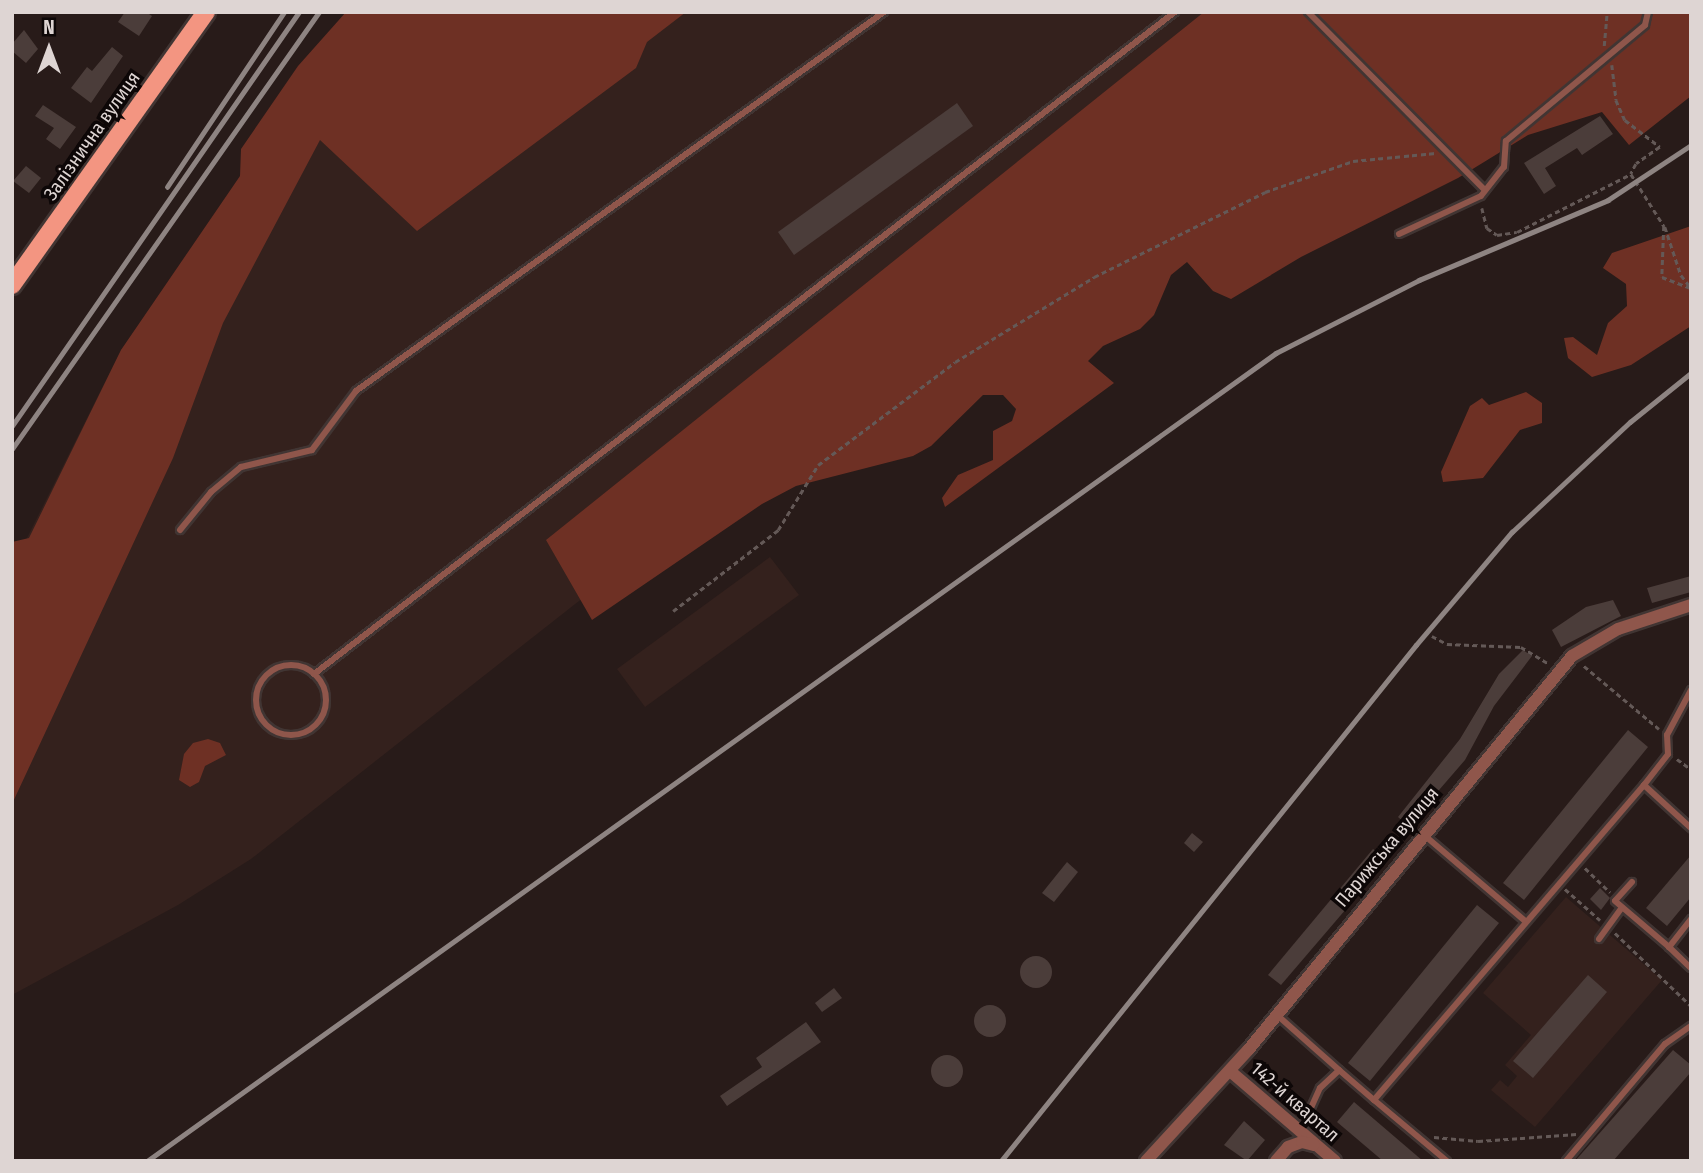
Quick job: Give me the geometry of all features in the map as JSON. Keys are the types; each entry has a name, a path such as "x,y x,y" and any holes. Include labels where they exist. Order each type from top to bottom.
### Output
{"main road":[{"name":"Залізнична вулиця","path":"12,285 206,12"}],"street":[{"name":"Парижська вулиця","path":"1146,1161 1230,1071 1572,656 1619,629 1691,605"},
{"name":"142-й квартал","path":"1230,1071 1335,1161"},
{"path":"1276,1161 1289,1147 1302,1142 1314,1145"}],"lane":[{"path":"180,530 211,492 242,467 312,450 356,391 884,12"},
{"path":"314,674 1175,12"},
{"path":"1308,12 1448,153 1483,193"},
{"path":"1399,234 1483,193 1504,167 1506,141 1646,25 1648,12"},
{"path":"289,665 314,674 326,698 317,723 294,735 268,727 256,704 264,677 289,665"},
{"path":"1374,1100 1524,920 1559,884 1668,754 1667,735 1691,690"},
{"path":"1644,785 1691,828"},
{"path":"1423,834 1524,920"},
{"path":"1632,882 1615,901 1691,968"},
{"path":"1599,939 1622,907"},
{"path":"1669,947 1691,919"},
{"path":"1276,1014 1447,1161"},
{"path":"1566,1161 1665,1044 1690,1028"},
{"path":"1300,1132 1320,1088 1339,1070"}],"path":[{"path":"1483,193 1487,228 1497,235 1517,232 1631,174 1636,164 1660,148 1625,120 1616,100 1615,71 1604,50 1606,12"},
{"path":"673,611 778,530 818,465 955,362 1094,276 1265,192 1353,161 1448,153"},
{"path":"1631,174 1664,226 1681,275 1691,288"},
{"path":"1664,226 1662,277 1691,288"},
{"path":"1432,636 1447,644 1521,647 1558,671"},
{"path":"1572,656 1667,735"},
{"path":"1668,754 1691,769"},
{"path":"1578,862 1615,901"},
{"path":"1559,884 1676,987 1691,1006"},
{"path":"1416,1135 1478,1141 1589,1134"}],"shaded area":[{"path":"346,12 686,12 647,42 636,68 417,231 320,140 223,323 173,458 12,804 12,542 29,538 121,350 240,176 241,149 298,66"},
{"path":"361,12 1349,12 579,601 251,859 178,905 12,995 12,568 121,350"},
{"path":"1204,12 1691,12 1691,96 1629,145 1602,112 1528,135 1458,178 1301,257 1231,299 1213,291 1187,262 1171,275 1154,315 1140,329 1103,346 1088,361 1114,383 945,507 942,498 958,475 993,460 993,431 1012,421 1016,409 1003,395 983,395 931,446 913,456 796,486 762,504 592,620 546,540"},
{"path":"1691,226 1691,326 1631,365 1592,377 1568,358 1564,338 1573,337 1597,355 1608,323 1627,306 1626,284 1603,268 1612,253"},
{"path":"1526,392 1542,403 1542,423 1520,430 1483,478 1443,482 1441,472 1470,406 1482,398 1489,405"},
{"path":"770,557 799,595 645,707 617,669"},
{"path":"208,739 220,743 226,755 205,766 199,782 190,787 179,780 184,754 193,743"},
{"path":"1566,897 1662,980 1535,1127 1491,1090 1500,1080 1508,1087 1517,1076 1505,1065 1531,1035 1483,993"}],"building":[{"path":"125,12 146,12 152,16 139,36 118,22"},
{"path":"24,30 38,49 26,63 12,51 12,44"},
{"path":"112,47 123,56 91,103 71,88 87,67 92,71"},
{"path":"957,103 973,126 794,255 778,232"},
{"path":"43,105 76,127 60,149 46,139 54,128 35,116"},
{"path":"1600,116 1613,134 1582,155 1577,148 1545,168 1556,186 1544,194 1524,163"},
{"path":"26,166 41,178 29,193 13,181"},
{"path":"1691,576 1691,592 1652,603 1647,588"},
{"path":"1613,600 1621,616 1561,647 1552,630 1586,607"},
{"path":"1523,650 1532,656 1494,706 1465,760 1408,826 1398,817 1460,739 1499,674"},
{"path":"1628,730 1648,747 1524,900 1503,883"},
{"path":"1192,833 1203,842 1194,852 1184,843"},
{"path":"1373,849 1388,860 1281,985 1268,975"},
{"path":"1691,855 1691,897 1667,926 1646,908"},
{"path":"1067,862 1078,872 1054,902 1042,893"},
{"path":"1600,888 1610,898 1601,910 1590,899"},
{"path":"1477,905 1499,923 1370,1081 1348,1063"},
{"path":"1036,956 1047,961 1052,972 1047,983 1036,988 1025,983 1020,972 1025,961"},
{"path":"1588,975 1607,992 1533,1078 1513,1061"},
{"path":"834,988 842,998 822,1012 815,1003"},
{"path":"990,1005 1001,1010 1006,1021 1001,1032 990,1037 979,1032 974,1021 979,1010"},
{"path":"806,1022 821,1042 727,1106 720,1096 762,1067 756,1058"},
{"path":"1673,1050 1691,1065 1691,1072 1613,1161 1575,1161"},
{"path":"947,1055 958,1060 963,1071 958,1082 947,1087 936,1082 931,1071 936,1060"},
{"path":"1354,1102 1423,1161 1383,1161 1337,1122"},
{"path":"1244,1121 1265,1140 1247,1161 1224,1145"}],"railway":[{"path":"167,187 284,12"},
{"path":"12,426 299,12"},
{"path":"12,449 319,12"},
{"path":"147,1161 1276,353 1419,280 1608,200 1691,145"},
{"path":"1001,1161 1416,645 1512,532 1630,422 1691,373"}]}
